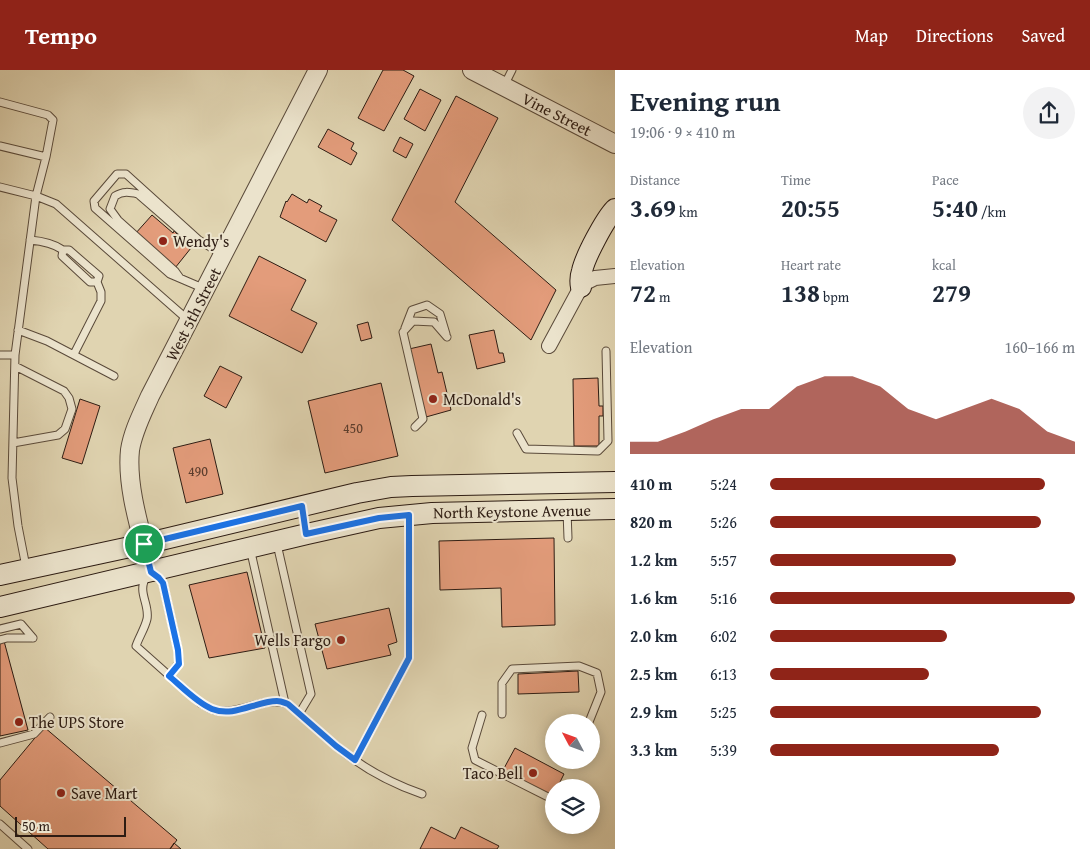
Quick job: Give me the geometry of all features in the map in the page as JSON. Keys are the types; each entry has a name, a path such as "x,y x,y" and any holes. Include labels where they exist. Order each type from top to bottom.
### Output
{"main road":[{"path":"581,287 580,280 587,256 615,209"},
{"name":"North Keystone Avenue","path":"0,575 144,544 376,489 422,486 615,482"},
{"path":"409,515 422,486"},
{"path":"302,506 306,534"},
{"name":"North Keystone Avenue","path":"0,607 379,518 432,513 615,509"}],"street":[{"name":"West 5th Street","path":"151,572 132,489 130,449 133,437 142,413 318,70"},
{"name":"Vine Street","path":"472,70 615,144"},
{"path":"549,346 581,287 595,278 615,276"}],"lane":[{"path":"504,86 512,70"},
{"path":"0,102 48,115 53,120 36,196 15,355 12,478 18,526 27,570"},
{"path":"0,146 46,158"},
{"path":"205,289 170,274 95,208 94,201 118,174 126,174 200,240 223,255"},
{"path":"0,187 36,196 56,204 189,321"},
{"path":"181,279 175,271 118,220 110,209 112,201 120,193 138,194 190,239 200,240"},
{"path":"30,240 52,244 63,250 69,250 98,276 97,282 101,292 101,301 74,354"},
{"path":"403,332 413,321 434,322 447,337 440,314 427,305 412,310 403,332 423,419 415,427"},
{"path":"18,330 47,341 114,376"},
{"path":"517,433 526,449 598,451 608,441 606,351"},
{"path":"0,354 15,355"},
{"path":"13,443 58,435 65,429 72,409 69,398 64,391 15,366"},
{"path":"567,510 568,538"},
{"path":"355,760 409,658 409,515"},
{"path":"276,542 311,694 299,714"},
{"path":"250,548 285,703"},
{"path":"169,676 179,664 178,650 163,583 151,572 145,579 142,588 147,620 136,646 169,676 200,703 213,710 226,712 279,701 288,704 336,746 368,769 404,788 422,794"},
{"path":"0,629 21,624 32,638 7,638 0,640"},
{"path":"502,714 502,683 512,669 579,666 597,673 601,692 592,714"},
{"path":"482,715 472,748 475,760 545,795"},
{"path":"0,743 34,734 50,717"},
{"path":"0,824 28,849"}],"building":[{"path":"383,70 403,70 414,76 384,131 358,118"},
{"path":"420,89 441,100 425,131 404,119"},
{"path":"456,96 498,118 455,202 556,290 531,340 392,220"},
{"path":"328,129 354,143 351,149 357,153 351,165 318,147"},
{"path":"400,137 413,144 406,158 393,151"},
{"path":"292,194 307,203 309,199 322,206 319,211 337,220 326,242 280,217 286,201"},
{"name":"Wendy's","path":"152,215 173,233 174,231 191,248 175,268 135,234"},
{"path":"259,256 306,280 291,310 317,323 302,353 229,316"},
{"path":"368,322 372,338 361,341 357,325"},
{"path":"494,330 499,353 503,353 505,362 477,369 469,335"},
{"path":"431,344 438,373 442,372 451,410 426,417 409,349"},
{"path":"220,366 242,377 226,408 204,396"},
{"path":"598,378 599,406 603,406 603,416 599,416 599,446 574,446 573,379"},
{"path":"381,383 398,456 325,473 308,401"},
{"path":"80,399 100,406 82,464 62,458"},
{"path":"210,439 223,494 186,503 173,448"},
{"path":"554,538 555,625 502,627 501,588 440,590 439,541"},
{"path":"247,572 265,648 209,658 189,585"},
{"path":"389,608 397,642 388,645 391,655 327,669 315,624"},
{"path":"4,641 28,730 0,736 0,642"},
{"path":"578,671 579,692 518,694 518,674"},
{"name":"Save Mart","path":"44,727 177,840 170,849 48,849 0,806 0,780"},
{"name":"Taco Bell","path":"515,748 545,764 545,769 555,769 564,774 562,779 545,779 545,794 502,772"},
{"path":"431,827 455,839 461,827 499,846 497,849 420,849"},
{"path":"174,843 181,849 170,849"}],"place":[{"name":"Wendy's","path":"163,241"},
{"name":"McDonald's","path":"433,399"},
{"name":"Wells Fargo","path":"341,640"},
{"name":"The UPS Store","path":"19,722"},
{"name":"Taco Bell","path":"533,773"},
{"name":"Save Mart","path":"61,793"}],"route":[{"path":"302,506 306,534 379,518 409,515 409,658 355,760 288,704 279,701 226,712 213,710 200,703 169,676 179,664 178,650 163,583 151,572 144,544 302,506"}]}
